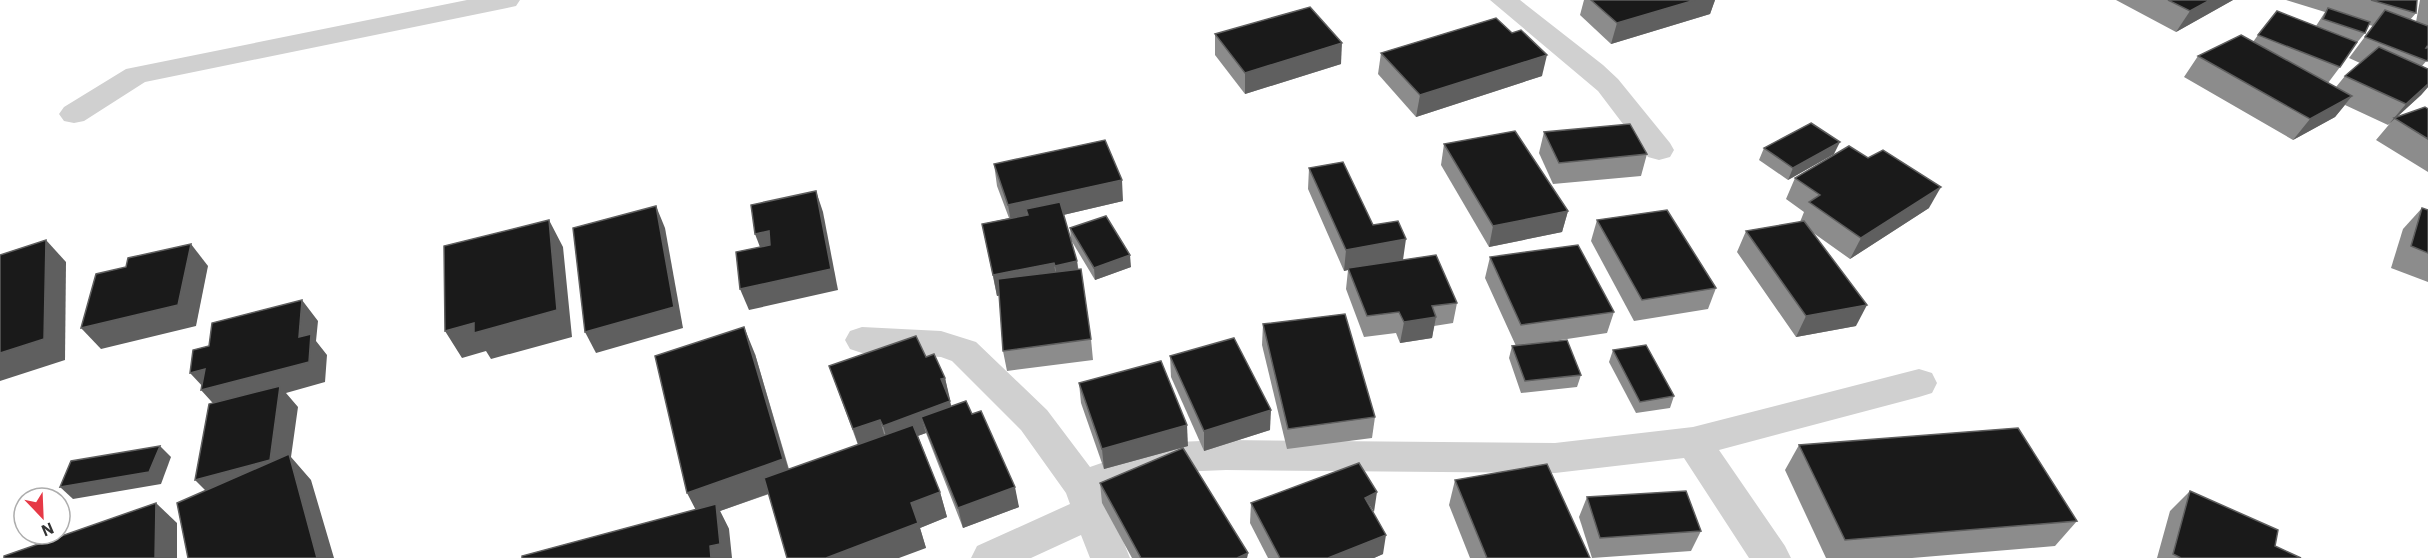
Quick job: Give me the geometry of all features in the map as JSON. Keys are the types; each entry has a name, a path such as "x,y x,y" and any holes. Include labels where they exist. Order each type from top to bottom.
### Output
{"street":[{"path":"74,114 136,75 507,0"},
{"path":"1503,0 1608,85 1659,150"},
{"path":"862,340 941,344 964,351 1034,420 1087,499 1110,558"},
{"path":"991,558 1139,465 1177,457 1238,455 1555,458 1693,442 1919,383"},
{"path":"1693,442 1771,558"}],"building":[{"path":"1591,0 1695,0 1617,23"},
{"path":"2168,0 2210,0 2190,11"},
{"path":"2371,0 2417,0 2416,13"},
{"path":"1310,7 1342,43 1245,73 1215,34"},
{"path":"2328,8 2370,22 2365,33 2323,19"},
{"path":"2385,10 2428,26 2427,61 2365,37"},
{"path":"2277,11 2357,42 2340,67 2258,35"},
{"path":"1496,18 1512,33 1521,30 1547,55 1420,95 1381,53"},
{"path":"2241,35 2352,96 2310,119 2198,56"},
{"path":"2379,47 2428,69 2428,84 2406,104 2345,76"},
{"path":"2425,107 2428,109 2428,139 2394,118"},
{"path":"1811,123 1840,142 1793,168 1764,148"},
{"path":"1630,124 1647,154 1559,163 1544,132"},
{"path":"1515,131 1568,211 1493,226 1444,144"},
{"path":"1105,140 1122,180 1008,205 994,164"},
{"path":"1849,146 1868,158 1883,150 1941,187 1861,238 1809,202 1820,195 1795,178"},
{"path":"1343,162 1373,225 1398,221 1406,239 1346,250 1309,168"},
{"path":"816,191 831,269 740,289 736,252 770,245 769,231 755,234 751,205"},
{"path":"1060,202 1077,261 1055,266 1054,263 993,275 982,224 1028,215 1026,209"},
{"path":"656,206 674,307 585,332 573,228"},
{"path":"2422,208 2428,210 2428,253 2411,246"},
{"path":"1667,210 1716,288 1642,300 1597,220"},
{"path":"1106,216 1130,255 1094,268 1070,228"},
{"path":"549,220 557,310 474,333 474,323 445,331 444,246"},
{"path":"1804,221 1867,305 1806,316 1746,231"},
{"path":"46,240 44,339 0,353 0,255"},
{"path":"191,244 178,305 81,328 96,274 126,267 128,258"},
{"path":"1578,245 1614,312 1521,325 1490,257"},
{"path":"1436,255 1457,303 1432,306 1436,317 1404,322 1399,312 1367,316 1348,268"},
{"path":"1081,269 1091,339 1003,351 998,279"},
{"path":"302,300 299,337 311,334 309,362 201,390 205,369 190,373 193,350 209,346 212,323"},
{"path":"1345,314 1375,417 1288,429 1263,324"},
{"path":"744,327 783,459 687,493 655,356"},
{"path":"916,336 926,357 934,354 945,378 941,379 950,401 883,426 880,420 853,429 829,366"},
{"path":"1234,338 1271,410 1204,431 1170,356"},
{"path":"1567,340 1581,375 1525,381 1512,346"},
{"path":"1646,345 1674,396 1640,402 1613,350"},
{"path":"1161,361 1187,425 1102,449 1079,383"},
{"path":"280,386 270,460 195,480 209,404"},
{"path":"966,401 972,414 981,411 1015,487 958,508 921,417"},
{"path":"913,425 940,492 911,503 918,523 826,558 787,558 764,478"},
{"path":"2018,428 2077,521 1845,540 1799,445"},
{"path":"160,446 149,472 60,486 71,461"},
{"path":"1183,448 1248,553 1237,558 1141,558 1100,483"},
{"path":"289,454 317,558 188,558 177,503"},
{"path":"1359,463 1377,492 1365,498 1386,535 1328,558 1280,558 1251,503"},
{"path":"1547,464 1590,558 1487,558 1455,480"},
{"path":"1686,491 1701,531 1600,538 1587,497"},
{"path":"2190,491 2278,530 2275,546 2301,558 2181,558 2173,554"},
{"path":"156,503 155,558 4,558 4,556 33,546 72,546 72,532"},
{"path":"716,504 720,544 710,546 711,558 522,558 522,556"}]}
